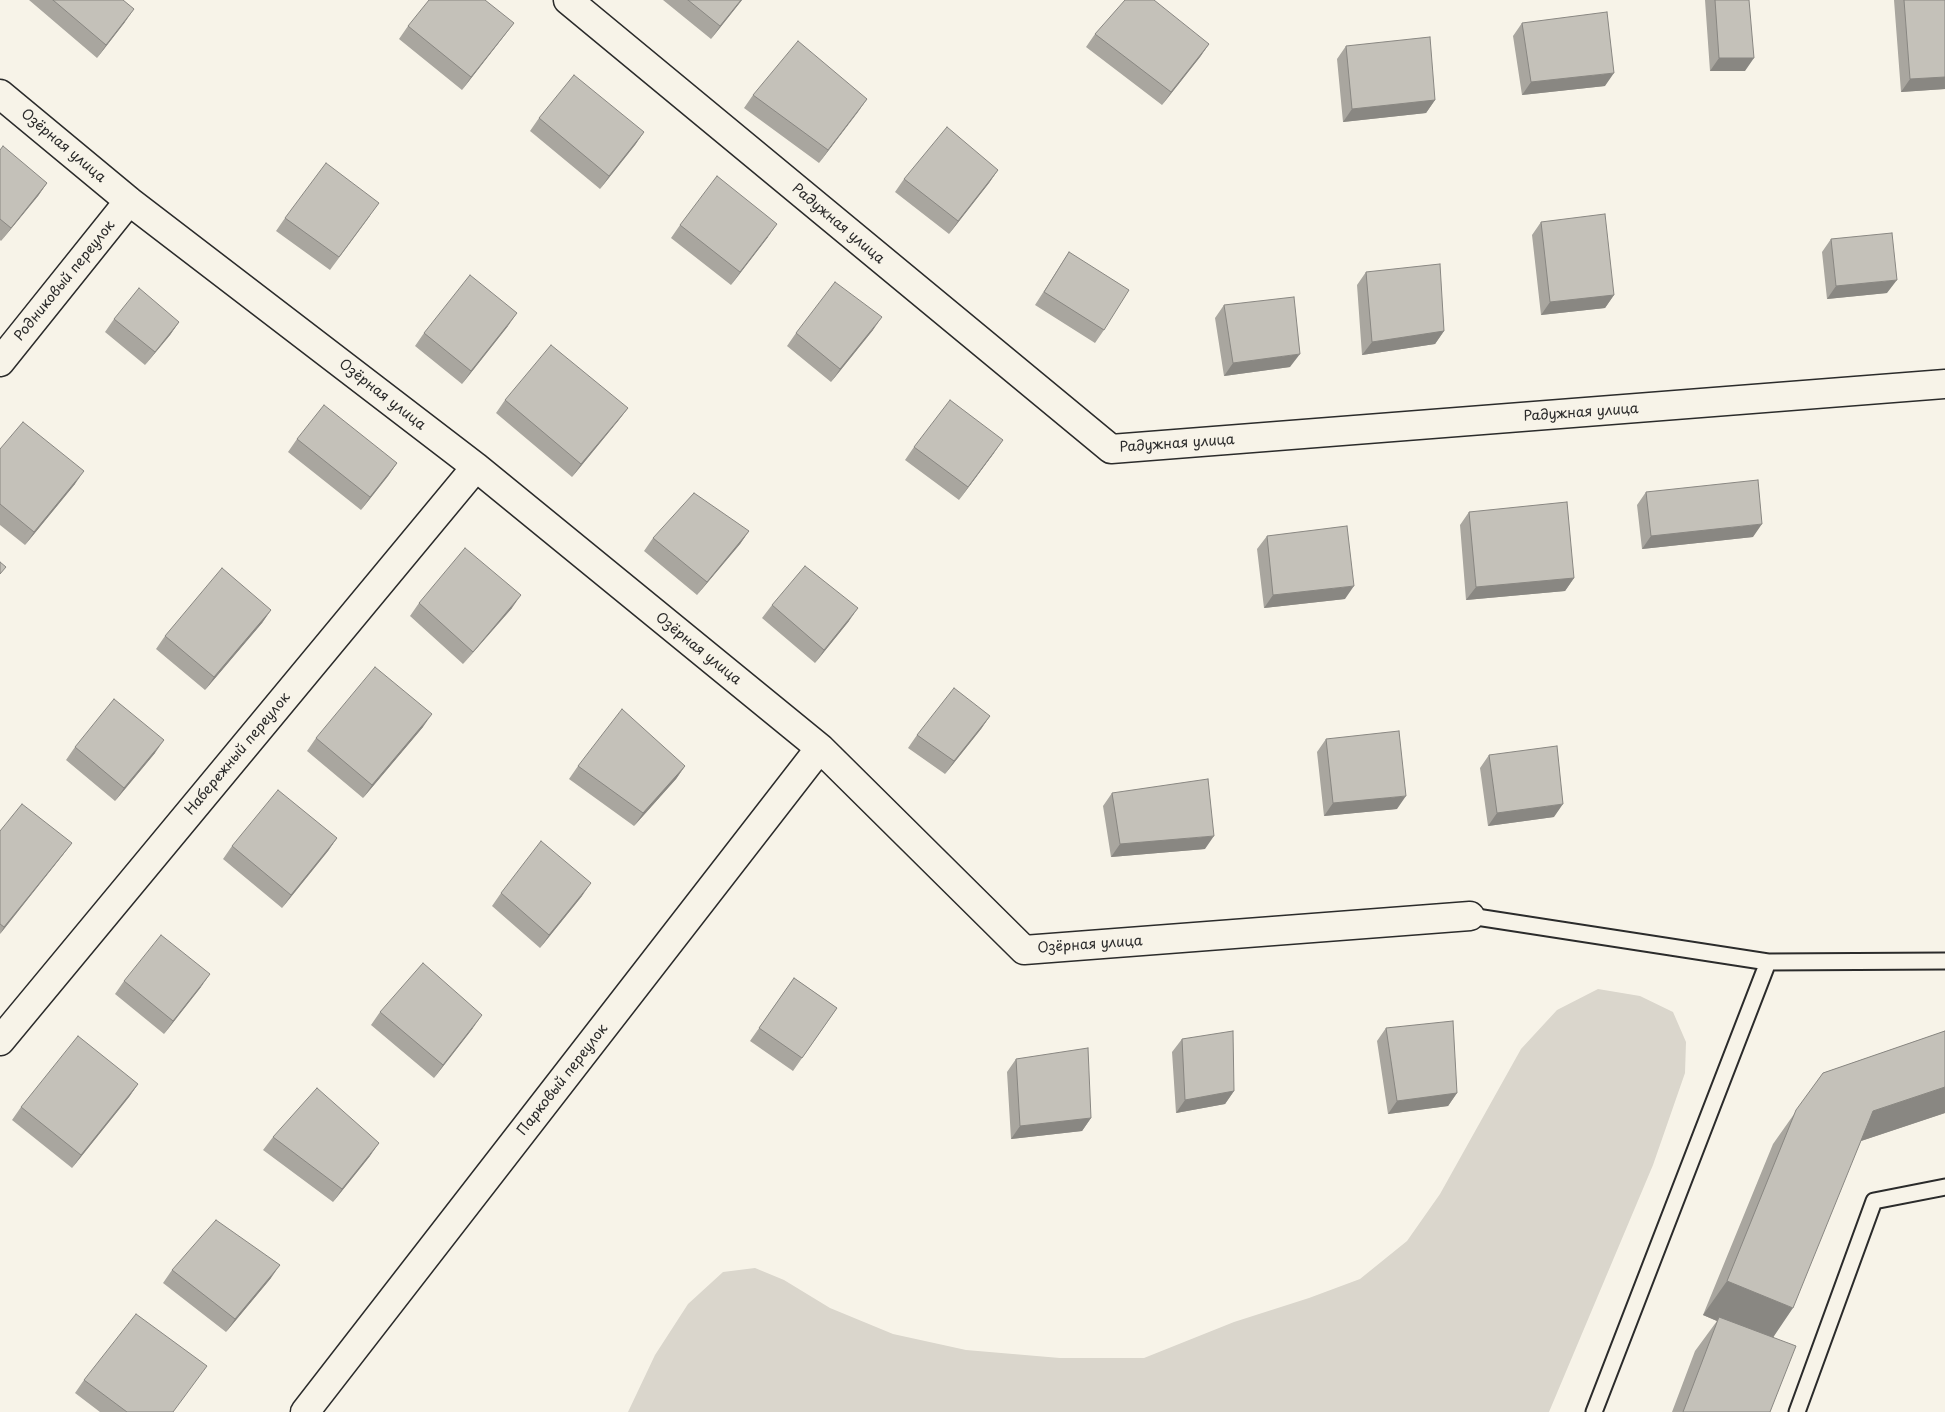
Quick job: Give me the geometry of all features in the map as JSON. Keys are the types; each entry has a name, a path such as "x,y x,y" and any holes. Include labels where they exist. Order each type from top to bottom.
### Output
{"street":[{"name":"Радужная улица","path":"568,0 1111,449 1945,384"},
{"name":"Озёрная улица","path":"0,94 129,200 476,467 820,748 1024,950 1470,916"},
{"name":"Родниковый переулок","path":"0,362 129,200"},
{"name":"Набережный переулок","path":"0,1040 476,467"},
{"name":"Парковый переулок","path":"305,1412 820,748"}],"lane":[{"path":"1470,916 1768,962 1945,961"},
{"path":"1594,1412 1768,962"},
{"path":"1797,1412 1874,1201 1945,1187"}],"shaded area":[{"path":"1598,989 1640,996 1673,1012 1686,1042 1685,1073 1653,1165 1549,1412 628,1412 655,1355 688,1304 723,1272 755,1268 784,1280 830,1308 893,1334 966,1350 1060,1358 1144,1358 1234,1322 1309,1298 1360,1279 1407,1241 1440,1194 1521,1049 1557,1010"}],"building":[{"path":"53,0 123,0 134,9 106,45"},
{"path":"429,0 485,0 514,23 471,77 408,26"},
{"path":"688,0 741,0 720,26"},
{"path":"1125,0 1154,0 1209,44 1171,92 1095,34"},
{"path":"1715,0 1749,0 1754,58 1719,58"},
{"path":"1904,0 1945,0 1945,77 1910,79"},
{"path":"1607,12 1614,73 1531,82 1522,23"},
{"path":"1430,37 1435,100 1352,109 1346,46"},
{"path":"798,41 867,99 828,150 753,95"},
{"path":"574,75 644,132 609,176 539,118"},
{"path":"947,127 998,170 958,221 904,179"},
{"path":"3,146 47,183 11,228 0,219 0,150"},
{"path":"326,163 379,203 339,257 285,218"},
{"path":"717,176 777,224 740,272 680,225"},
{"path":"1605,214 1614,295 1550,302 1541,222"},
{"path":"1892,233 1897,280 1836,286 1831,239"},
{"path":"1069,252 1129,290 1104,330 1044,292"},
{"path":"1440,264 1444,331 1372,342 1366,272"},
{"path":"470,275 517,313 471,371 424,333"},
{"path":"835,282 882,317 840,369 796,333"},
{"path":"139,288 179,322 155,352 114,319"},
{"path":"1294,297 1300,354 1233,363 1224,305"},
{"path":"551,345 628,408 581,464 505,400"},
{"path":"950,400 1003,440 968,487 914,447"},
{"path":"324,405 397,463 370,497 297,439"},
{"path":"23,422 84,471 34,532 0,504 0,449"},
{"path":"1758,480 1762,524 1651,536 1646,492"},
{"path":"694,493 749,531 707,582 653,538"},
{"path":"1567,502 1574,578 1476,587 1469,512"},
{"path":"1347,526 1354,586 1273,595 1267,536"},
{"path":"465,548 521,595 473,652 419,603"},
{"path":"0,562 6,567 0,574"},
{"path":"805,566 858,608 824,650 772,605"},
{"path":"222,568 271,610 214,677 165,636"},
{"path":"375,667 432,714 372,785 316,738"},
{"path":"954,688 990,716 954,761 917,735"},
{"path":"114,699 164,740 124,788 75,747"},
{"path":"622,709 685,766 643,813 578,766"},
{"path":"1399,731 1406,796 1333,803 1326,739"},
{"path":"1557,746 1563,804 1497,813 1489,755"},
{"path":"1208,779 1214,836 1120,844 1112,793"},
{"path":"278,790 337,838 291,895 232,846"},
{"path":"22,804 72,843 4,927 0,924 0,831"},
{"path":"541,841 591,883 549,935 501,893"},
{"path":"161,935 210,974 173,1021 124,981"},
{"path":"423,963 482,1015 443,1065 380,1012"},
{"path":"794,978 837,1008 802,1058 759,1028"},
{"path":"1453,1021 1457,1093 1397,1101 1386,1028"},
{"path":"1233,1031 1234,1091 1185,1100 1182,1039"},
{"path":"1945,1031 1945,1087 1873,1111 1793,1308 1727,1281 1796,1110 1823,1073"},
{"path":"78,1036 138,1084 81,1155 21,1107"},
{"path":"1088,1048 1091,1118 1020,1126 1016,1059"},
{"path":"317,1088 379,1143 342,1189 273,1137"},
{"path":"216,1220 280,1265 235,1319 172,1270"},
{"path":"136,1314 207,1366 173,1412 127,1412 84,1380"},
{"path":"1719,1317 1796,1346 1770,1412 1683,1412"}]}
